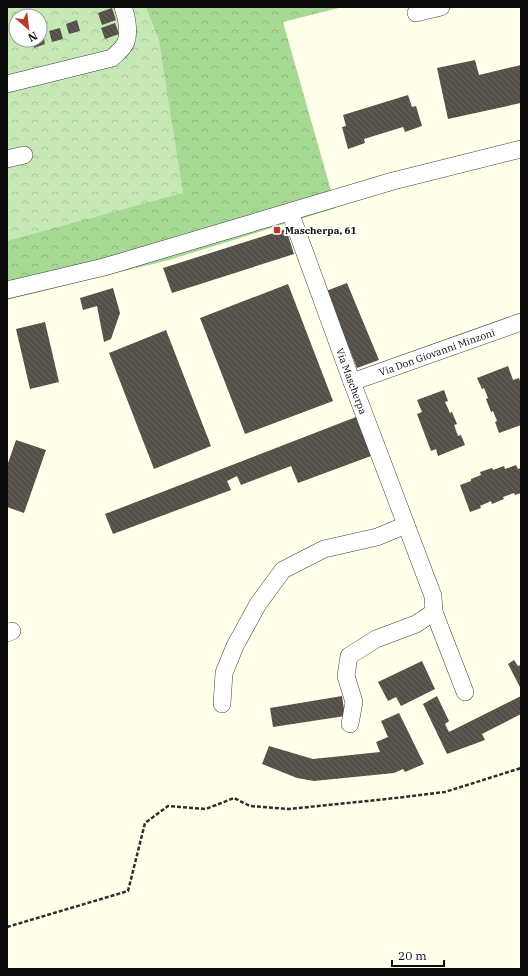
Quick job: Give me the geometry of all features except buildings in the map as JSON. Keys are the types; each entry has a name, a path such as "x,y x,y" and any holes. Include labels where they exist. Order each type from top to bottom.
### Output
{"street":[{"path":"7,84 112,58 125,46 127,18 123,7"},
{"path":"416,13 441,7"},
{"path":"7,290 104,267 393,181 521,149"},
{"path":"7,159 24,155"},
{"name":"Via Mascherpa","path":"290,212 352,382 433,596 434,612 465,692"},
{"name":"Via Don Giovanni Minzoni","path":"352,382 521,322"},
{"path":"222,704 224,673 235,646 258,604 283,570 324,549 377,537 406,526"},
{"path":"350,724 354,702 346,676 349,656 376,639 416,624 434,612"}],"path":[{"path":"7,927 128,891 145,823 168,806 206,809 234,798 250,806 289,808 387,799 445,792 521,768"}],"green space":[{"path":"7,7 343,7 283,22 336,208 169,260 7,300"},
{"path":"7,7 146,7 159,40 183,193 7,241"}],"place":[{"name":"Mascherpa, 61","path":"277,230"}]}
